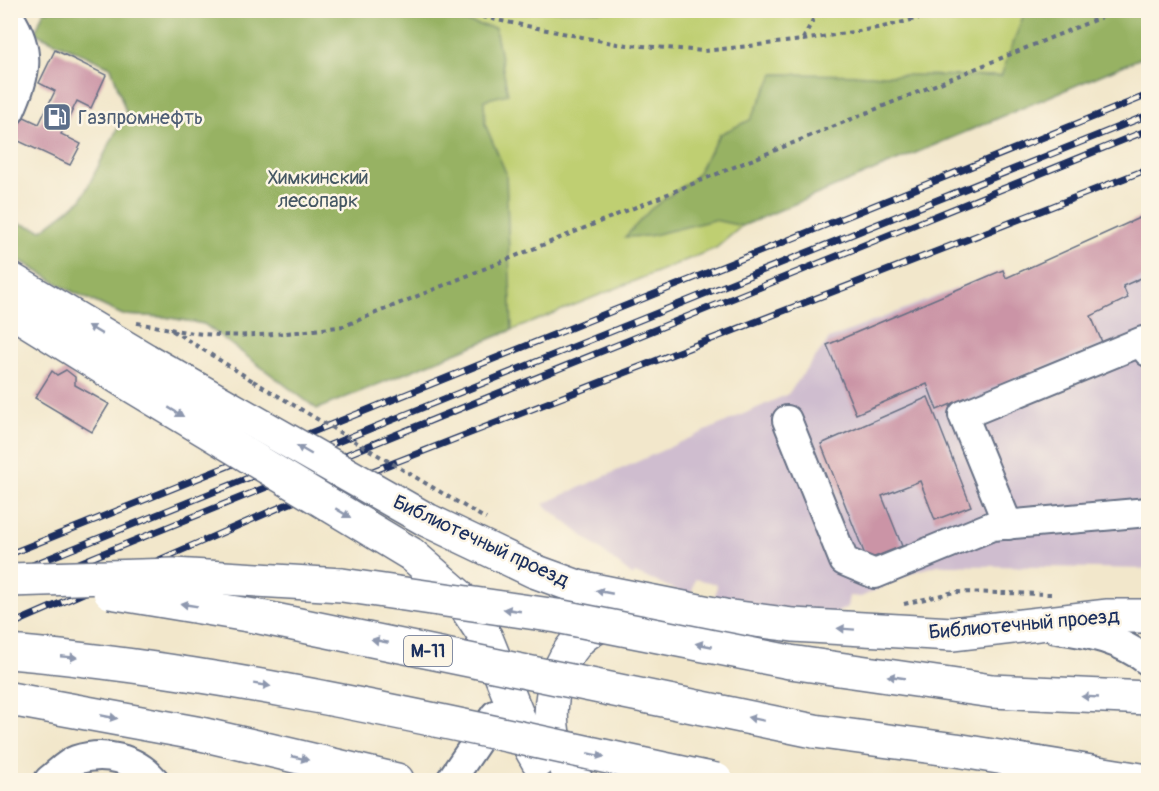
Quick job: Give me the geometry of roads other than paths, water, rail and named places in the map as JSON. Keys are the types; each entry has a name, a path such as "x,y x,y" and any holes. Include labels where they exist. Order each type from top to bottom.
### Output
{"main road":[{"name":"Библиотечный проезд","path":"10,279 136,371 411,554 457,594 486,638 530,747 541,765 557,780"},
{"name":"Библиотечный проезд","path":"10,310 136,371 427,520 534,571 578,587 724,616 793,625 952,634 1108,616 1149,616"},
{"path":"25,581 173,576 342,585 557,616 790,662 992,691 1149,698"},
{"name":"М-11","path":"25,581 260,617 814,731"},
{"path":"576,780 566,770 555,748 551,722 554,691 563,663 576,642 596,627 621,617 724,616"},
{"path":"10,652 101,660 270,686 716,780"},
{"path":"10,699 201,735 397,780"},
{"path":"814,731 1008,780"},
{"path":"814,731 956,750 1141,780"}],"street":[{"path":"10,18 22,36 24,79 10,111"},
{"path":"1008,525 963,415 1143,341 1149,352"},
{"path":"787,420 844,561 875,574 992,526 1149,512"},
{"path":"1030,625 1100,635 1124,644 1149,661"},
{"path":"451,780 489,722 495,716 514,706"},
{"path":"50,780 75,760 115,756 145,770 154,780"}],"railway":[{"path":"10,554 1148,95"},
{"path":"10,574 1148,115"},
{"path":"10,591 1148,130"},
{"path":"10,625 283,506 1148,169"}],"place":[{"name":"Газпромнефть","path":"57,117"}],"park label":[{"name":"Химкинский лесопарк","path":"318,188"}]}
